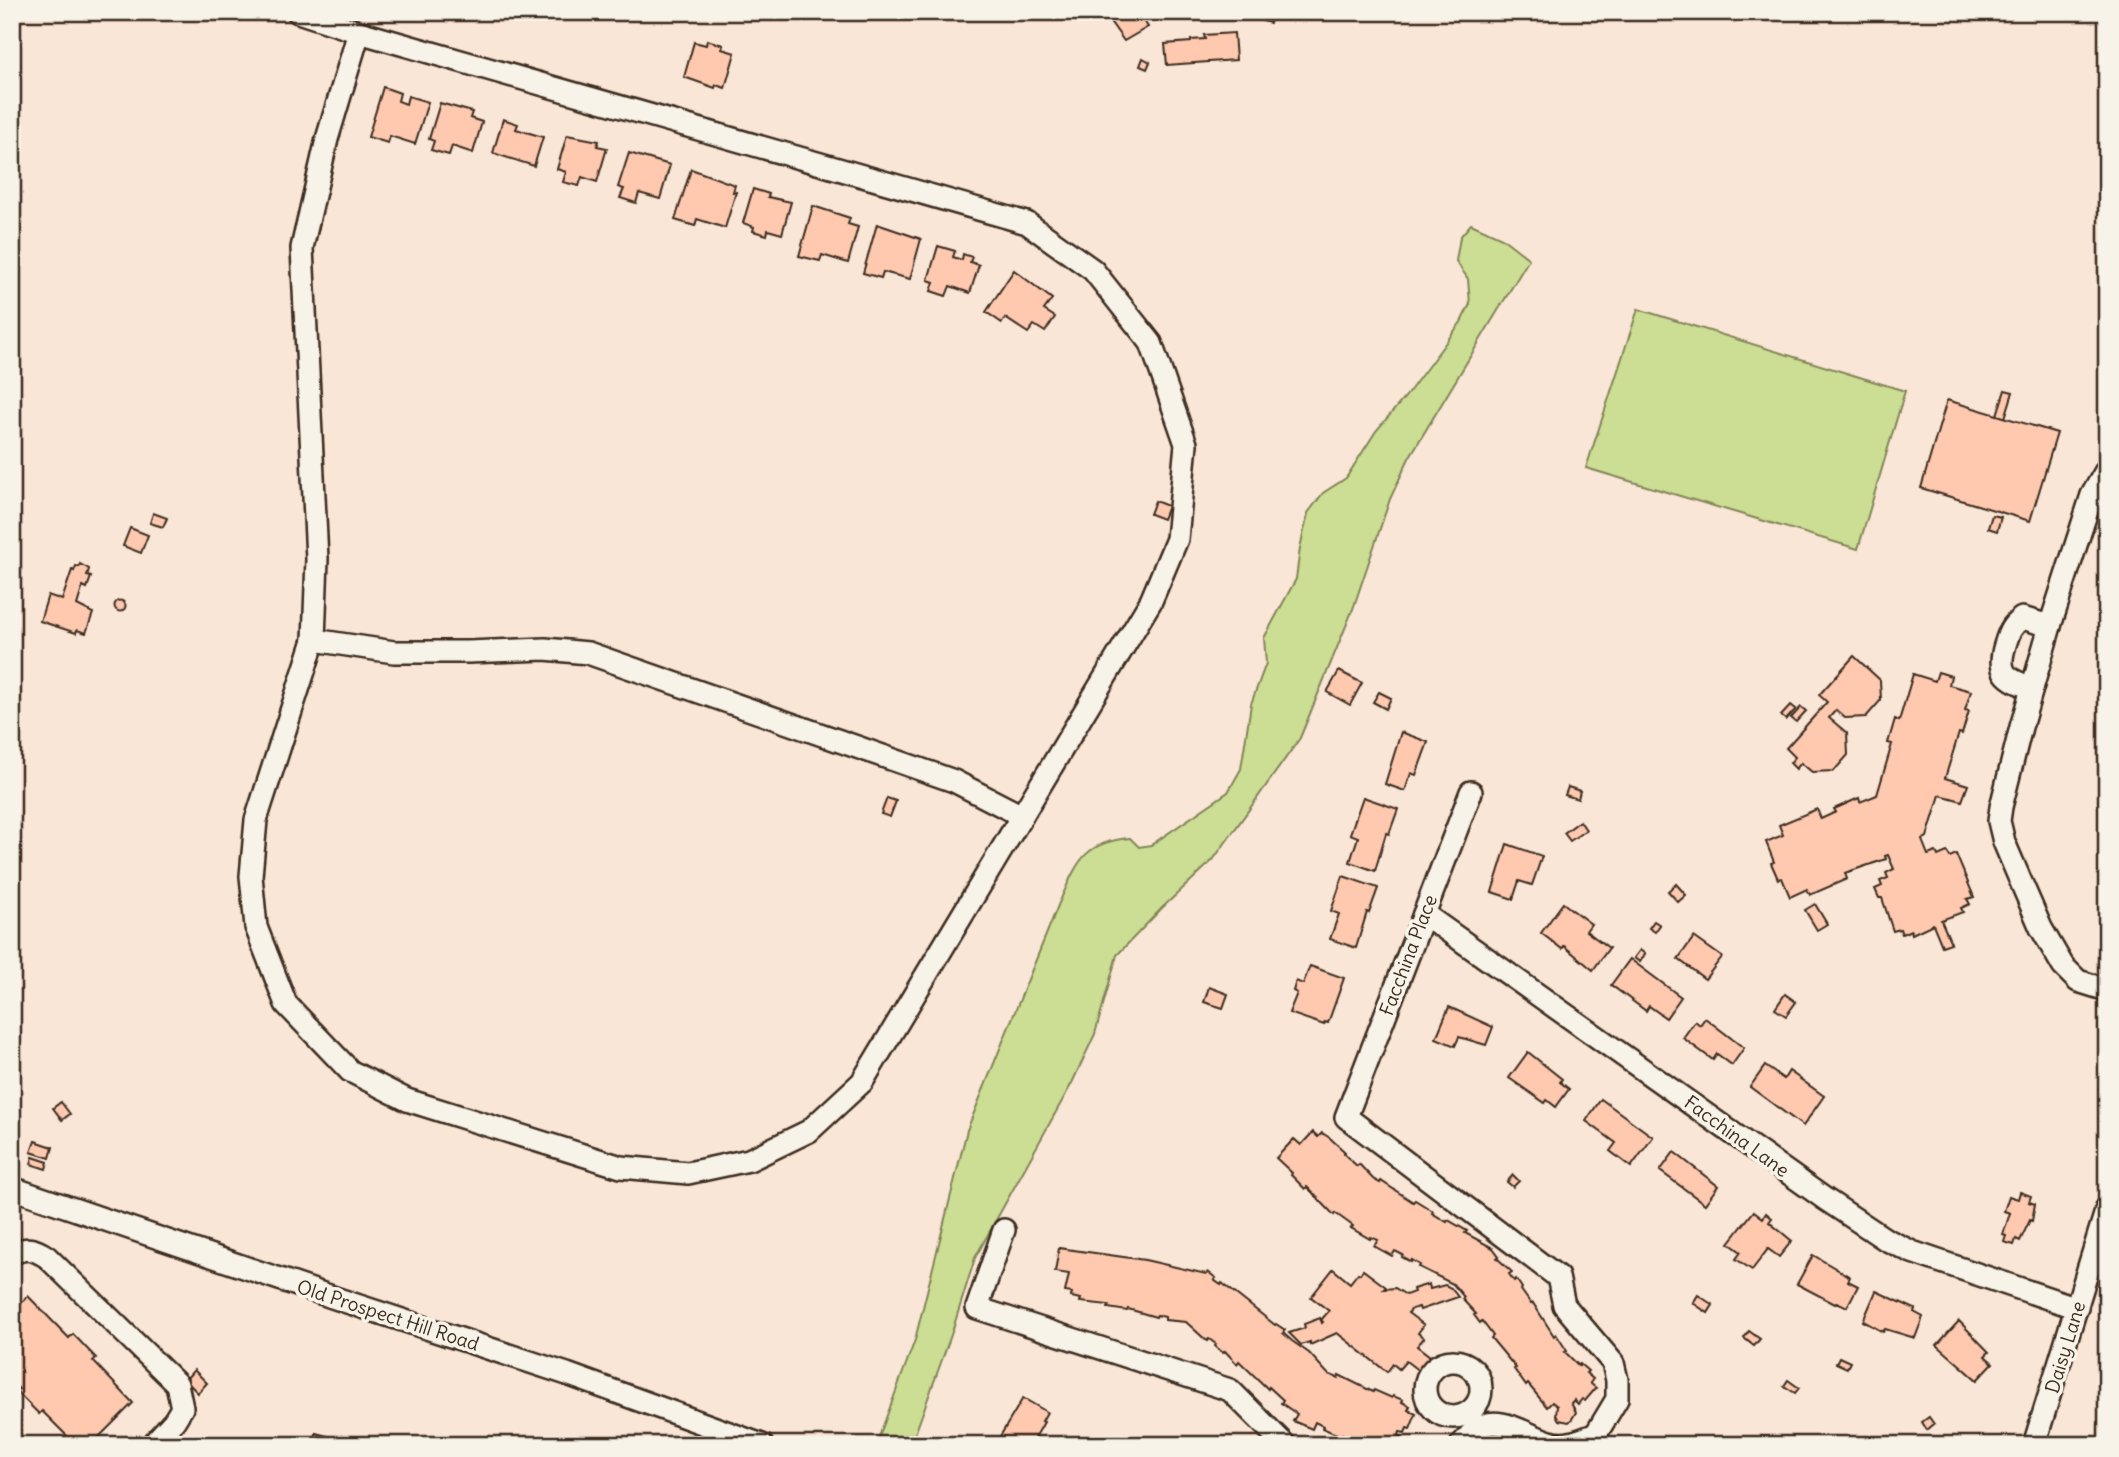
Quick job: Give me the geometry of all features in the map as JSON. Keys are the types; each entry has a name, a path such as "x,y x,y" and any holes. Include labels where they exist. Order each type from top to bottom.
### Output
{"street":[{"path":"298,12 359,32 1027,223 1093,270 1151,343 1186,444 1177,539 1151,601 862,1082 809,1131 749,1160 688,1173 621,1167 407,1100 350,1071 286,1004 256,927 251,876 256,820 314,640 317,559 302,248 327,139 359,32"},
{"path":"2107,470 2092,495 2050,625 2021,727 1999,821 2004,842 2041,928 2070,976 2107,990"},
{"path":"2032,688 2008,677 2002,668 2001,659 2011,626 2022,618 2050,625"},
{"path":"314,640 394,652 545,649 588,653 954,781 1022,816"},
{"name":"Facchina Place","path":"1471,792 1346,1117 1558,1277 1564,1306 1613,1363 1617,1380 1617,1399 1596,1434 1576,1443"},
{"name":"Facchina Lane","path":"1424,914 1885,1239 1941,1263 2077,1308"},
{"name":"Old Prospect Hill Road","path":"12,1188 567,1374 762,1445"},
{"name":"Daisy Lane","path":"2034,1445 2107,1208"},
{"path":"1004,1230 977,1308 1230,1390 1285,1445"},
{"path":"12,1254 20,1250 35,1249 47,1257 177,1384 182,1408 152,1445"},
{"path":"1461,1445 1473,1420 1507,1425 1556,1443 1576,1443"}],"green space":[{"path":"1471,224 1502,238 1529,259 1409,458 1390,499 1353,609 1300,738 1213,860 1117,955 1095,1034 1072,1083 975,1258 951,1335 911,1445 876,1445 915,1340 967,1130 1071,877 1083,857 1101,844 1130,838 1139,847 1151,845 1228,792 1241,769 1251,704 1266,663 1264,638 1296,579 1308,513 1323,493 1346,478 1376,431 1406,396 1461,322 1470,304 1468,279 1456,261 1460,237"},
{"path":"1638,309 1905,391 1858,549 1586,468"}],"building":[{"path":"1110,12 1137,12 1148,27 1124,41 1107,17 1111,15"},
{"path":"1247,12 1274,12 1270,23 1246,16"},
{"path":"1234,33 1236,60 1167,65 1165,44 1205,39 1204,35"},
{"path":"707,40 723,45 722,49 735,53 725,88 716,85 715,88 684,77 694,42 706,45"},
{"path":"1143,58 1150,62 1147,69 1140,66"},
{"path":"383,87 400,93 398,101 406,104 408,96 428,102 415,144 390,136 388,143 368,137"},
{"path":"440,103 472,112 470,118 482,122 473,153 452,146 449,155 431,150 434,141 429,139"},
{"path":"503,119 518,124 516,129 543,137 534,166 493,153"},
{"path":"567,135 599,141 597,146 607,148 597,182 582,177 579,186 563,182 566,172 557,169"},
{"path":"629,153 670,165 660,199 639,193 636,203 620,198 624,189 618,187"},
{"path":"691,169 735,185 733,192 736,192 725,228 697,219 695,226 675,220"},
{"path":"753,189 769,194 768,197 791,202 782,234 768,230 767,235 753,231 754,227 743,223"},
{"path":"813,206 850,218 848,224 858,227 848,263 822,255 820,261 799,256"},
{"path":"877,224 921,239 910,279 883,272 881,278 863,273"},
{"path":"938,246 955,251 953,257 962,260 963,254 972,257 970,262 979,265 970,293 950,286 946,296 931,291 934,282 928,280"},
{"path":"1014,270 1052,299 1044,310 1055,317 1045,332 1034,325 1028,333 1005,318 1002,323 986,312"},
{"path":"2005,390 2013,392 2005,418 1997,415"},
{"path":"1947,400 2057,433 2030,521 1921,488"},
{"path":"1155,501 1168,506 1163,519 1150,514"},
{"path":"153,513 167,518 163,527 150,523"},
{"path":"1992,515 2001,517 1997,531 1988,528"},
{"path":"130,528 148,535 141,553 123,546"},
{"path":"80,564 89,569 87,576 91,577 87,588 83,586 77,605 93,613 86,633 77,630 76,633 40,621 48,595 62,600 72,570"},
{"path":"120,600 126,606 120,612 114,606"},
{"path":"1854,656 1880,680 1881,700 1866,717 1845,718 1836,710 1829,718 1847,733 1848,755 1834,771 1812,772 1801,763 1796,769 1790,763 1795,757 1786,748 1827,702 1819,695"},
{"path":"1339,671 1362,683 1350,705 1327,692"},
{"path":"1938,672 1951,676 1949,685 1971,691 1965,710 1969,711 1945,778 1968,785 1962,801 1940,795 1927,837 1922,840 1928,855 1936,852 1938,856 1947,852 1950,857 1956,854 1974,897 1967,899 1970,904 1961,908 1963,912 1941,920 1951,943 1942,946 1933,924 1912,934 1911,930 1902,934 1900,929 1893,931 1882,898 1879,898 1875,889 1882,886 1880,881 1888,878 1886,873 1894,869 1888,855 1885,856 1886,859 1845,873 1847,879 1810,895 1807,889 1790,897 1782,878 1778,879 1771,863 1774,862 1766,842 1783,835 1779,825 1817,809 1821,819 1836,812 1834,809 1859,798 1860,802 1877,795 1892,744 1888,743 1895,719 1899,721 1913,674 1935,681"},
{"path":"1379,692 1391,698 1386,709 1373,702"},
{"path":"1791,705 1796,709 1786,720 1781,716"},
{"path":"1801,707 1806,711 1796,722 1791,718"},
{"path":"1401,732 1428,742 1416,775 1411,773 1405,791 1385,784"},
{"path":"1568,787 1580,791 1578,799 1565,795"},
{"path":"1363,797 1398,809 1389,834 1386,833 1375,871 1350,862 1358,837 1350,834"},
{"path":"887,798 896,801 890,817 881,814"},
{"path":"1580,821 1586,830 1570,841 1564,833"},
{"path":"1507,844 1542,856 1532,885 1519,881 1513,899 1492,892"},
{"path":"1343,876 1378,888 1356,948 1330,939 1339,914 1331,911"},
{"path":"1676,884 1686,895 1678,902 1668,891"},
{"path":"1563,903 1591,924 1586,931 1609,948 1593,970 1564,946 1562,949 1541,933"},
{"path":"1815,904 1827,924 1817,930 1805,910"},
{"path":"1654,921 1660,925 1655,932 1649,928"},
{"path":"1694,937 1722,957 1705,979 1678,959"},
{"path":"1640,950 1645,954 1640,962 1634,958"},
{"path":"1630,959 1681,997 1666,1018 1649,1006 1646,1011 1611,985"},
{"path":"1310,966 1344,978 1328,1023 1325,1022 1324,1025 1289,1013 1297,993 1293,991 1296,981 1303,984"},
{"path":"1209,987 1228,994 1223,1008 1204,1002"},
{"path":"1785,994 1796,1002 1786,1016 1775,1009"},
{"path":"1449,1007 1493,1027 1486,1045 1459,1037 1455,1046 1436,1038"},
{"path":"1705,1018 1744,1048 1732,1065 1717,1054 1713,1060 1683,1038 1695,1021 1700,1025"},
{"path":"1528,1052 1562,1079 1560,1082 1569,1089 1556,1107 1547,1100 1545,1103 1509,1078"},
{"path":"1765,1066 1784,1079 1789,1071 1824,1096 1803,1126 1750,1087"},
{"path":"1601,1099 1653,1137 1631,1167 1610,1151 1616,1143 1586,1121"},
{"path":"61,1102 70,1114 62,1120 53,1108"},
{"path":"1313,1132 1318,1137 1322,1133 1330,1138 1373,1179 1380,1183 1381,1181 1413,1202 1415,1200 1433,1211 1432,1213 1493,1248 1499,1256 1497,1258 1512,1272 1509,1274 1514,1281 1516,1279 1554,1336 1556,1334 1567,1351 1565,1352 1588,1371 1586,1373 1593,1379 1590,1383 1596,1388 1585,1401 1582,1399 1578,1404 1574,1400 1571,1403 1576,1412 1569,1422 1559,1420 1556,1415 1557,1406 1552,1402 1547,1407 1528,1384 1526,1386 1514,1369 1516,1368 1453,1284 1395,1251 1392,1256 1374,1246 1378,1240 1371,1237 1370,1239 1351,1228 1353,1226 1335,1213 1334,1215 1276,1158 1294,1139 1301,1145"},
{"path":"35,1141 53,1147 50,1158 31,1152"},
{"path":"1674,1152 1718,1186 1705,1204 1660,1171"},
{"path":"33,1157 48,1162 46,1169 31,1164"},
{"path":"1513,1175 1519,1181 1513,1187 1507,1182"},
{"path":"2020,1192 2031,1196 2029,1202 2035,1204 2032,1221 2030,1220 2020,1241 2016,1239 2014,1245 2004,1242 2006,1236 2003,1235 2010,1213 2004,1211 2009,1196 2018,1199"},
{"path":"1754,1211 1763,1218 1766,1213 1772,1218 1769,1222 1792,1241 1779,1257 1768,1249 1752,1270 1736,1259 1741,1252 1729,1243"},
{"path":"1059,1248 1145,1260 1206,1274 1208,1272 1216,1278 1214,1280 1221,1285 1222,1283 1285,1330 1283,1333 1309,1353 1328,1374 1338,1378 1339,1375 1373,1392 1374,1390 1392,1398 1393,1396 1410,1406 1408,1410 1416,1414 1410,1429 1407,1428 1405,1433 1400,1432 1399,1435 1406,1440 1406,1445 1386,1445 1387,1441 1381,1438 1379,1445 1366,1445 1322,1428 1323,1426 1315,1422 1312,1429 1293,1421 1297,1414 1281,1403 1283,1400 1269,1387 1268,1389 1239,1361 1237,1364 1225,1351 1223,1353 1216,1344 1209,1339 1207,1341 1186,1322 1165,1320 1165,1317 1128,1309 1108,1308 1109,1305 1080,1302 1081,1299 1071,1297 1072,1293 1065,1292 1069,1274 1055,1272"},
{"path":"1813,1255 1850,1277 1848,1281 1858,1286 1847,1307 1837,1302 1835,1304 1797,1284"},
{"path":"1333,1269 1350,1283 1363,1270 1386,1287 1384,1289 1395,1288 1406,1295 1414,1292 1413,1289 1429,1284 1430,1289 1445,1285 1451,1288 1458,1297 1420,1310 1419,1307 1412,1309 1408,1313 1424,1325 1418,1333 1424,1338 1417,1346 1430,1356 1419,1371 1406,1361 1399,1369 1393,1364 1387,1372 1337,1333 1310,1345 1310,1342 1301,1345 1289,1333 1305,1328 1304,1324 1320,1318 1322,1323 1323,1322 1321,1320 1329,1311 1311,1297"},
{"path":"1876,1291 1915,1309 1914,1312 1923,1317 1915,1338 1885,1329 1883,1332 1863,1321"},
{"path":"1698,1295 1713,1305 1708,1313 1693,1303"},
{"path":"28,1296 69,1338 73,1334 96,1358 93,1361 133,1403 91,1445 76,1445 42,1411 39,1414 16,1391 19,1389 12,1382 12,1312"},
{"path":"1959,1321 1989,1352 1985,1356 1993,1363 1977,1380 1937,1345"},
{"path":"1749,1331 1760,1339 1754,1346 1744,1338"},
{"path":"1839,1357 1850,1362 1847,1368 1836,1363"},
{"path":"194,1370 207,1383 198,1393 185,1380"},
{"path":"1788,1380 1799,1388 1795,1393 1784,1386"},
{"path":"1023,1398 1047,1412 1042,1421 1044,1422 1031,1445 999,1445 996,1443"},
{"path":"1929,1417 1934,1424 1927,1430 1922,1422"},
{"path":"316,1433 334,1438 333,1440 350,1445 314,1445"}]}
